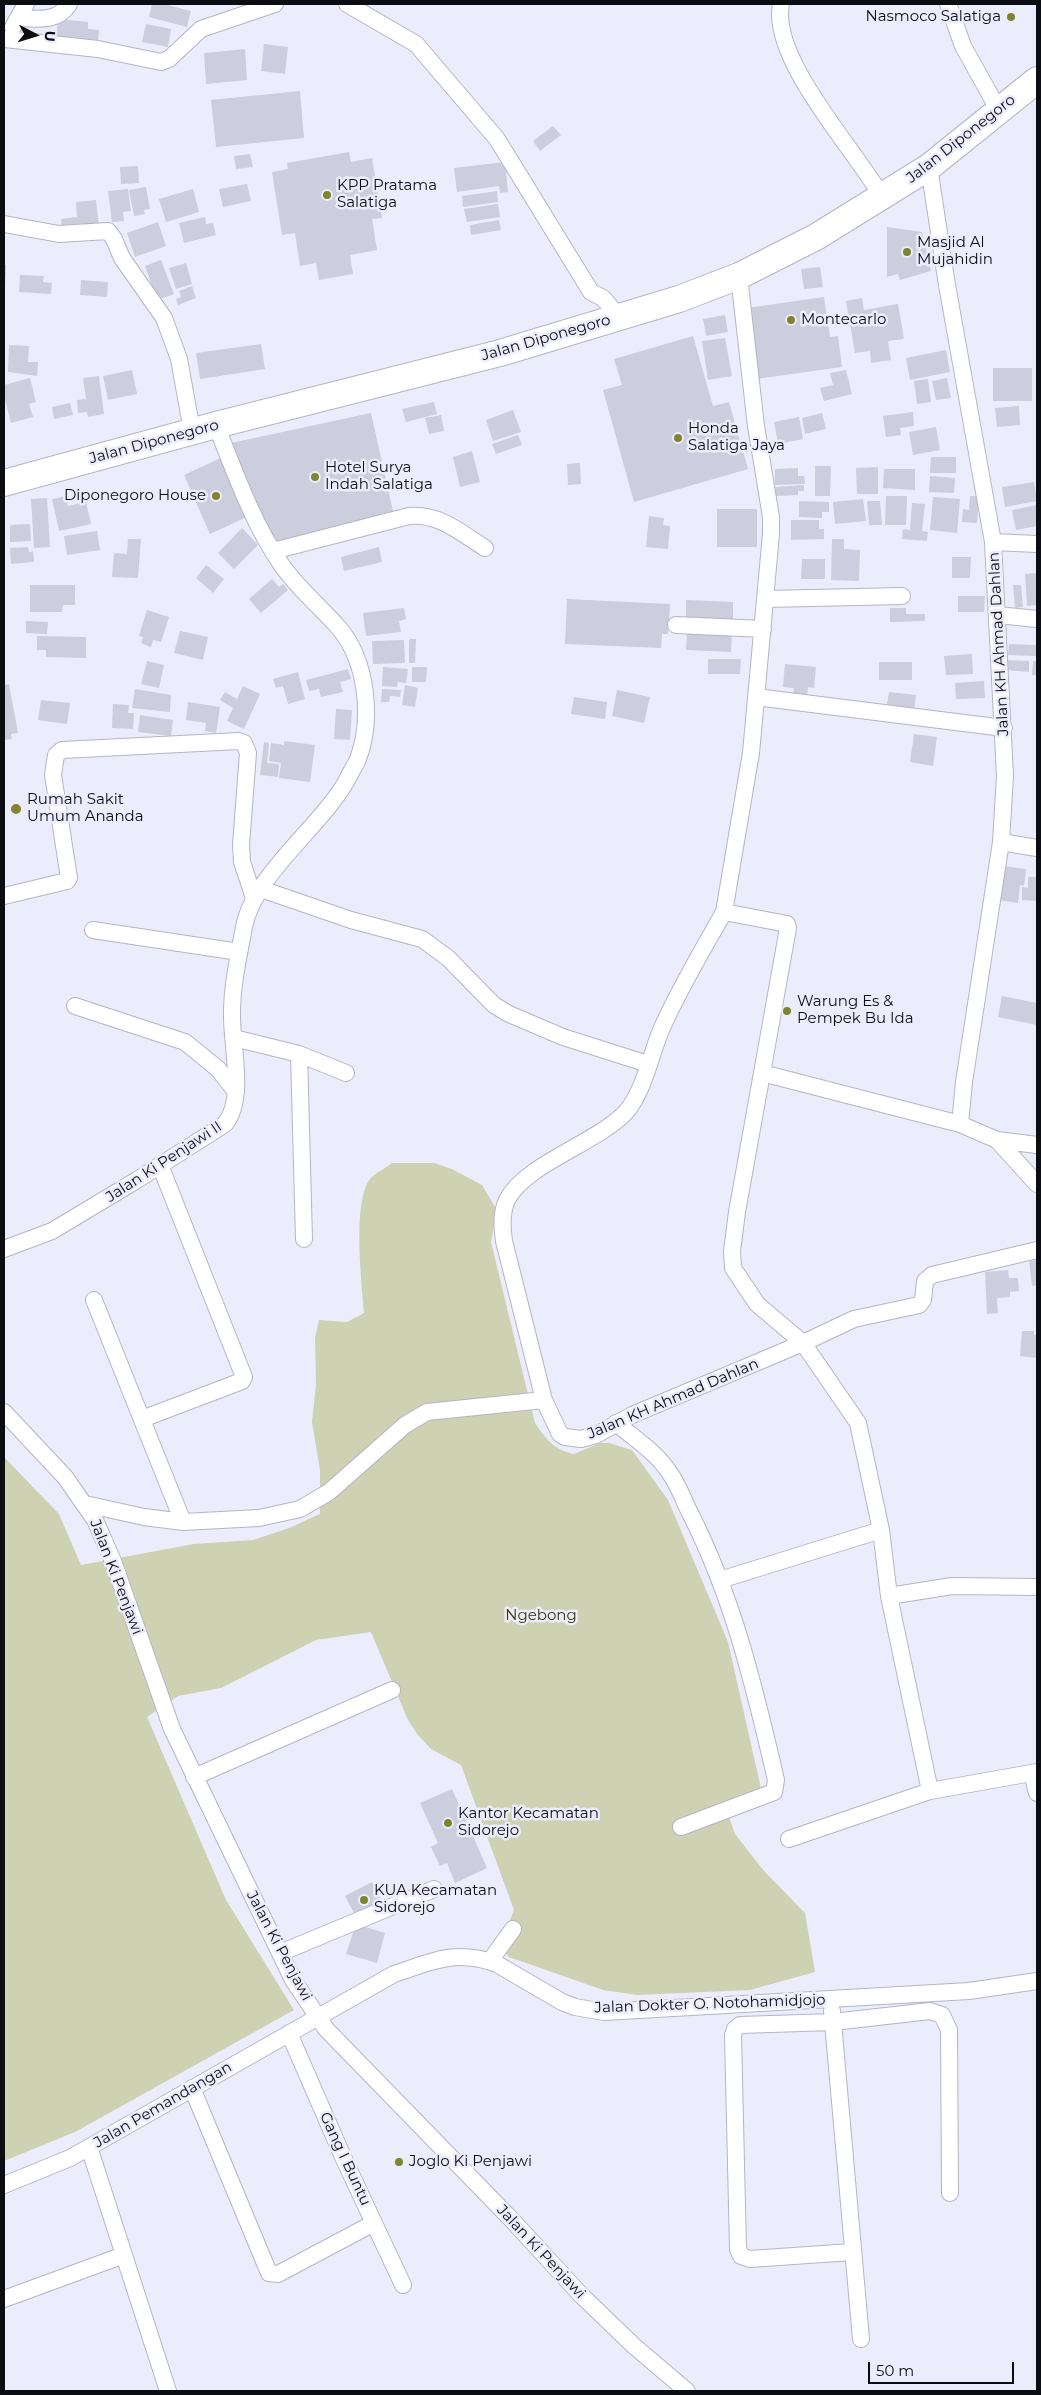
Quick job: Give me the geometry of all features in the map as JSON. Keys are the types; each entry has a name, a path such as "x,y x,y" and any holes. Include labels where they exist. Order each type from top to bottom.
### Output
{"main road":[{"name":"Jalan Diponegoro","path":"4,483 204,428 481,358 680,299 739,276 816,237 929,167 998,109 1037,80"}],"street":[{"path":"69,4 64,12 56,16 40,19 23,11 4,40 98,49 152,62 162,62 201,29 275,4"},
{"path":"347,4 416,44 497,139 591,292 603,298 619,317"},
{"path":"781,4 780,11 786,46 798,75 868,174 882,197"},
{"path":"948,4 963,46 998,109"},
{"path":"32,42 40,19"},
{"name":"Jalan KH Ahmad Dahlan","path":"929,167 947,285 993,542 1004,728 1005,798 1001,842 964,1082 960,1124"},
{"name":"Jalan Ki Penjawi II","path":"4,224 59,234 108,231 114,239 122,258 164,318 204,428 273,551 294,582 340,629 350,644 364,687 365,728 358,759 342,787 257,894 245,923 232,1012 236,1092 234,1108 230,1117 225,1124 52,1231 4,1250"},
{"name":"Jalan KH Ahmad Dahlan","path":"739,276 756,426 771,517 766,599 751,753 724,912 679,993 627,1111 605,1129 534,1173 513,1190 505,1207 502,1223 504,1241 544,1400 560,1434 565,1438 588,1437 603,1432 616,1423 803,1343 854,1319 919,1305 923,1300 925,1280 932,1275 1037,1250"},
{"path":"273,551 409,516 424,515 438,519 485,548"},
{"path":"993,542 1037,544"},
{"path":"766,599 902,596"},
{"path":"998,615 1037,619"},
{"path":"676,625 763,629"},
{"path":"756,696 1004,728"},
{"path":"4,896 69,878 53,775 56,755 62,750 239,741 244,743 248,753 241,845 242,862 257,894 422,939 448,958 494,1005 509,1014 563,1037 648,1064"},
{"path":"1001,842 1037,848"},
{"path":"724,912 771,920 787,924 788,928 737,1212 732,1251 733,1268 757,1304 803,1343 858,1423 881,1530 889,1596 930,1791"},
{"path":"93,930 240,952"},
{"path":"75,1006 185,1042 218,1068 236,1092"},
{"path":"234,1038 298,1054 346,1073"},
{"path":"298,1054 304,1240"},
{"path":"762,1073 960,1124 997,1140 1037,1145"},
{"path":"997,1140 1037,1184"},
{"path":"142,1419 242,1381 244,1377 160,1165"},
{"path":"94,1300 183,1522"},
{"path":"85,1504 144,1517 183,1522 259,1518 300,1509 329,1492 405,1425 427,1412 544,1400"},
{"name":"Jalan Ki Penjawi","path":"4,1412 49,1458 85,1504 107,1546 172,1729 293,1980 317,2017 511,2218 581,2294 634,2346 687,2391"},
{"path":"616,1423 651,1450 669,1471 706,1544 720,1580 756,1693 776,1787 770,1794 680,1827"},
{"path":"720,1580 881,1530"},
{"path":"889,1596 952,1586 1037,1587"},
{"path":"194,1777 392,1690"},
{"path":"789,1839 930,1791 1035,1772 1037,1793"},
{"path":"280,1953 434,1889"},
{"path":"490,1961 513,1929"},
{"name":"Jalan Dokter O. Notohamidjojo","path":"317,2017 394,1974 437,1960 460,1956 490,1961 575,2008 604,2012 969,1991 1037,1981"},
{"path":"831,1999 860,2340"},
{"path":"852,2252 750,2259 741,2256 738,2249 733,2035 735,2029 744,2024 833,2022 930,2011 942,2014 949,2030 950,2193"},
{"name":"Jalan Pemandangan","path":"4,2185 70,2158 317,2017"},
{"name":"Gang I Buntu","path":"289,2033 403,2285"},
{"path":"192,2088 269,2273 278,2274 374,2224"},
{"path":"89,2147 168,2391"},
{"path":"4,2299 124,2255"}],"green space":[{"name":"Ngebong","path":"392,1163 434,1163 452,1169 482,1185 497,1210 491,1242 535,1423 556,1447 574,1454 600,1443 609,1443 632,1450 668,1500 728,1642 762,1793 733,1799 729,1817 735,1834 764,1871 805,1913 815,1972 750,1990 637,1995 603,1990 509,1957 503,1946 503,1940 514,1910 461,1765 431,1749 418,1735 408,1720 371,1632 316,1640 221,1688 178,1696 147,1717 226,1900 294,2010 75,2132 4,2161 4,1457 59,1514 81,1565 194,1544 253,1540 289,1528 320,1514 320,1470 312,1422 316,1384 315,1338 319,1320 347,1322 364,1313 360,1263 361,1205 364,1190 370,1179"}],"building":[{"path":"152,4 163,4 191,11 187,27 149,17"},
{"path":"58,19 88,22 88,29 99,30 98,43 56,39"},
{"path":"146,24 171,29 168,47 142,42"},
{"path":"264,44 288,47 285,74 261,71"},
{"path":"245,49 247,80 206,84 204,53"},
{"path":"300,91 304,138 216,147 211,100"},
{"path":"553,126 561,135 540,151 533,141"},
{"name":"KPP Pratama Salatiga","path":"349,152 351,162 372,158 382,218 372,219 377,250 350,255 353,274 319,280 316,263 300,266 295,233 282,235 272,172 288,169 287,163"},
{"path":"250,154 253,167 236,169 234,156"},
{"path":"505,162 508,192 500,193 499,186 457,192 454,168"},
{"path":"138,166 139,183 121,184 120,167"},
{"path":"247,184 251,201 223,207 219,189"},
{"path":"146,187 150,209 144,210 145,214 134,216 129,190"},
{"path":"128,189 131,211 123,212 124,221 112,222 108,191"},
{"path":"193,189 199,212 166,222 159,199"},
{"path":"497,191 498,202 463,207 462,196"},
{"path":"96,200 99,226 62,231 61,219 77,217 76,202"},
{"path":"498,204 500,217 467,222 464,209"},
{"path":"205,217 206,224 213,223 216,235 184,243 179,223"},
{"path":"499,220 501,230 471,235 470,225"},
{"path":"158,222 166,246 135,257 127,233"},
{"name":"Masjid Al Mujahidin","path":"887,227 922,232 931,271 900,280 898,274 887,277"},
{"path":"161,260 174,294 157,300 145,266"},
{"path":"186,263 192,284 176,289 169,268"},
{"path":"4,265 6,265 5,287 4,287"},
{"path":"820,267 823,287 804,289 801,269"},
{"path":"20,275 44,276 43,282 52,283 51,294 19,292"},
{"path":"81,280 108,282 107,297 80,295"},
{"path":"192,286 196,298 178,305 176,299 181,297 179,291"},
{"path":"824,297 830,337 838,336 842,367 756,379 747,308"},
{"path":"862,298 864,310 898,304 904,339 888,341 891,360 871,363 870,351 855,353 846,301"},
{"path":"725,315 728,332 706,336 703,319"},
{"name":"Honda Salatiga Jaya","path":"693,336 713,406 729,402 748,469 634,502 603,390 622,385 614,359"},
{"path":"725,338 732,376 708,380 702,341"},
{"path":"261,344 265,369 200,379 196,353"},
{"path":"9,345 29,346 28,362 38,362 37,376 8,372"},
{"path":"946,350 950,372 910,380 906,358"},
{"path":"993,368 1032,368 1032,401 993,401"},
{"path":"132,370 137,394 108,400 103,376"},
{"path":"846,370 852,394 824,401 820,388 833,385 830,373"},
{"path":"99,376 104,414 88,417 87,412 78,413 77,400 86,399 83,378"},
{"path":"30,378 36,402 29,404 33,417 11,423 4,395 4,385"},
{"path":"947,378 951,398 936,400 932,381"},
{"path":"928,379 931,402 917,404 914,381"},
{"path":"434,402 437,414 406,422 402,409"},
{"path":"70,403 73,415 54,419 52,407"},
{"path":"1019,406 1020,425 997,427 995,408"},
{"path":"513,410 521,432 493,441 486,420"},
{"path":"913,412 914,426 900,428 901,435 886,437 883,416"},
{"name":"Hotel Surya Indah Salatiga","path":"371,413 393,511 273,543 231,443"},
{"path":"822,413 826,429 805,434 802,418"},
{"path":"441,415 444,431 429,434 425,418"},
{"path":"799,417 803,439 778,444 774,422"},
{"path":"936,427 940,450 913,455 909,432"},
{"path":"518,435 522,445 496,454 492,444"},
{"path":"472,451 480,482 460,487 453,457"},
{"name":"Diponegoro House","path":"223,457 249,516 210,534 184,475"},
{"path":"931,457 956,457 956,473 930,473"},
{"path":"580,463 581,484 568,485 567,464"},
{"path":"815,466 831,466 830,496 815,496"},
{"path":"878,467 878,494 857,494 856,468"},
{"path":"798,468 798,476 804,476 805,484 775,485 775,469"},
{"path":"884,469 915,469 915,490 883,488"},
{"path":"930,476 955,478 954,493 929,492"},
{"path":"1034,482 1037,501 1005,507 1002,487"},
{"path":"804,485 804,491 798,491 798,495 776,496 775,487"},
{"path":"66,496 68,506 86,502 91,524 59,531 52,499"},
{"path":"886,496 907,496 906,525 885,525"},
{"path":"970,496 979,496 977,523 962,522 963,509 969,510"},
{"path":"933,497 960,499 957,533 930,530"},
{"path":"47,498 50,547 34,548 31,499"},
{"path":"863,499 866,521 835,524 833,502"},
{"path":"799,501 829,502 829,512 822,512 822,518 799,517"},
{"path":"867,501 880,501 882,525 869,525"},
{"path":"912,503 925,504 922,531 928,532 927,541 902,539 903,529 910,530"},
{"path":"1037,505 1037,526 1016,530 1012,510"},
{"path":"717,509 757,509 757,547 717,547"},
{"path":"649,516 664,518 663,525 670,526 668,549 646,547"},
{"path":"791,520 819,520 819,529 824,529 824,539 791,540"},
{"path":"30,524 31,541 10,542 10,525"},
{"path":"242,528 258,545 234,569 218,553"},
{"path":"97,531 100,550 67,555 64,536"},
{"path":"128,539 141,539 138,578 112,577 114,553 127,554"},
{"path":"832,539 844,539 844,549 860,550 859,581 831,580"},
{"path":"28,547 29,552 33,551 34,562 11,564 10,548"},
{"path":"379,547 382,562 344,571 341,557"},
{"path":"952,557 971,557 970,578 952,578"},
{"path":"802,559 825,559 825,579 801,579"},
{"path":"206,565 224,579 213,593 196,578"},
{"path":"1037,573 1037,605 1027,606 1025,574"},
{"path":"272,579 279,587 283,584 288,590 261,613 249,599"},
{"path":"30,585 75,585 75,605 63,605 62,612 30,612"},
{"path":"1013,585 1021,585 1023,607 1015,608"},
{"path":"958,596 985,596 984,612 958,612"},
{"path":"567,599 670,604 668,634 662,634 661,648 565,644"},
{"path":"686,600 733,602 733,624 686,623"},
{"path":"404,608 406,619 399,621 401,632 366,636 363,613"},
{"path":"890,608 906,608 906,614 925,614 925,621 890,622"},
{"path":"147,610 169,617 161,642 153,640 151,647 141,643 143,637 139,636"},
{"path":"26,621 48,622 47,634 26,633"},
{"path":"180,631 208,637 203,660 174,653"},
{"path":"687,631 732,633 731,652 686,650"},
{"path":"37,636 86,637 86,658 46,657 46,650 37,650"},
{"path":"409,639 416,639 415,663 409,663"},
{"path":"404,640 405,663 373,664 372,641"},
{"path":"1009,644 1036,645 1036,656 1008,655"},
{"path":"972,654 973,674 946,675 944,656"},
{"path":"708,659 741,659 740,674 708,674"},
{"path":"1006,660 1029,661 1029,672 1005,670"},
{"path":"147,661 164,665 159,688 141,684"},
{"path":"1033,661 1037,661 1037,675 1032,675"},
{"path":"879,662 912,662 912,680 879,680"},
{"path":"785,664 816,667 814,688 808,687 807,697 793,696 794,688 783,687"},
{"path":"383,667 408,669 406,683 398,682 397,687 382,686"},
{"path":"412,667 427,667 426,682 412,682"},
{"path":"348,669 351,679 340,682 343,692 321,697 319,689 309,691 306,680"},
{"path":"298,672 305,699 288,704 283,686 276,688 273,679"},
{"path":"984,681 985,698 956,699 955,683"},
{"path":"9,684 18,733 11,734 12,739 4,740 4,685"},
{"path":"405,685 418,688 415,707 402,705"},
{"path":"243,686 260,694 244,729 227,721 233,708 220,700 225,692 237,699"},
{"path":"135,689 171,695 170,712 132,708"},
{"path":"382,689 401,690 400,697 390,696 389,702 381,702"},
{"path":"617,690 650,697 644,723 612,716"},
{"path":"889,692 916,695 914,712 886,709"},
{"path":"574,697 607,702 605,719 571,714"},
{"path":"41,700 70,703 67,724 38,720"},
{"path":"188,702 220,707 216,733 205,731 206,723 186,720"},
{"path":"113,704 129,705 128,713 134,713 133,729 112,728"},
{"path":"336,709 352,710 350,740 334,739"},
{"path":"140,715 173,720 171,736 138,732"},
{"path":"914,734 937,737 933,766 910,762"},
{"path":"284,741 315,745 310,782 279,778 281,763 269,761 271,743 284,745"},
{"path":"264,742 269,743 267,763 279,764 278,777 260,775"},
{"path":"1003,866 1026,869 1024,886 1020,885 1018,903 998,900"},
{"path":"1028,877 1037,877 1037,901 1022,900 1022,887 1028,888"},
{"path":"1002,996 1037,1003 1037,1025 998,1017"},
{"path":"1037,1260 1037,1285 1032,1286 1029,1261"},
{"path":"1008,1270 1009,1278 1018,1278 1019,1291 1010,1292 1010,1297 997,1298 998,1313 987,1314 985,1272"},
{"path":"1022,1331 1034,1331 1034,1335 1037,1335 1037,1358 1020,1356"},
{"name":"Kantor Kecamatan Sidorejo","path":"452,1789 487,1868 455,1883 447,1863 440,1866 431,1847 438,1843 420,1803"},
{"name":"KUA Kecamatan Sidorejo","path":"372,1882 383,1904 356,1917 345,1896"},
{"path":"356,1924 385,1933 377,1963 346,1954"}],"place":[{"name":"Nasmoco Salatiga","path":"1011,17"},
{"name":"KPP Pratama Salatiga","path":"327,195"},
{"name":"Masjid Al Mujahidin","path":"907,252"},
{"name":"Montecarlo","path":"791,320"},
{"name":"Honda Salatiga Jaya","path":"678,438"},
{"name":"Hotel Surya Indah Salatiga","path":"315,477"},
{"name":"Diponegoro House","path":"216,496"},
{"name":"Rumah Sakit Umum Ananda","path":"16,809"},
{"name":"Warung Es & Pempek Bu Ida","path":"787,1011"},
{"name":"Kantor Kecamatan Sidorejo","path":"448,1823"},
{"name":"KUA Kecamatan Sidorejo","path":"364,1900"},
{"name":"Joglo Ki Penjawi","path":"399,2162"}]}
